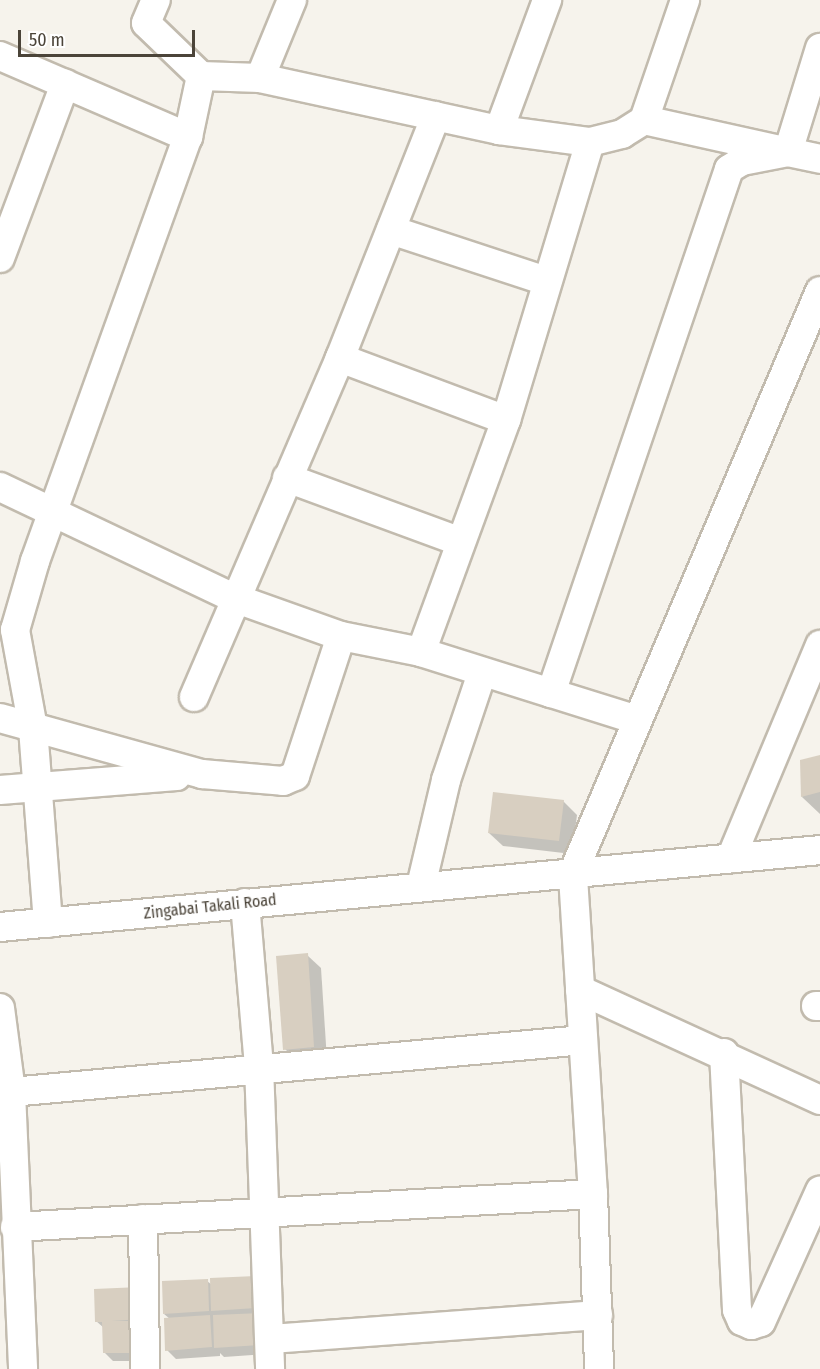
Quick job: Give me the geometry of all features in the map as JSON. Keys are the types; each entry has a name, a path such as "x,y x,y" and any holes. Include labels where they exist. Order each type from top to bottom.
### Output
{"street":[{"path":"261,78 292,0"},
{"path":"499,130 547,0"},
{"path":"150,2 146,23 201,76 261,78 499,130 590,142 622,134 644,120 685,0"},
{"path":"788,152 820,48"},
{"path":"0,56 188,137"},
{"path":"48,923 33,728 15,630 188,137 201,76"},
{"path":"0,258 65,84"},
{"path":"194,697 234,598 340,358 436,116"},
{"path":"644,120 820,159"},
{"path":"421,652 506,420 546,281 590,142"},
{"path":"551,693 729,169 742,161 788,152"},
{"path":"391,230 546,281"},
{"path":"599,1369 593,1194 573,873 820,291"},
{"path":"340,358 506,420"},
{"path":"287,478 462,542"},
{"path":"0,488 234,598 341,636 421,652 637,720"},
{"path":"0,790 202,774 283,781 295,776 341,636"},
{"path":"730,858 820,645"},
{"path":"421,886 446,780 482,673"},
{"path":"0,718 202,774"},
{"name":"Zingabai Takali Road","path":"0,927 820,850"},
{"path":"245,903 259,1066 271,1339 270,1369"},
{"path":"580,990 724,1053 820,1100"},
{"path":"0,1008 12,1092 15,1227 22,1369"},
{"path":"12,1092 259,1066 583,1040"},
{"path":"724,1053 737,1310 742,1321 751,1325 762,1322 820,1191"},
{"path":"15,1227 593,1194"},
{"path":"143,1219 145,1369"},
{"path":"271,1339 598,1315"}],"building":[{"path":"820,755 820,792 801,797 800,760"},
{"path":"493,792 564,800 559,841 488,833"},
{"path":"308,953 314,1047 283,1050 276,956"},
{"path":"256,1276 257,1308 211,1311 210,1278"},
{"path":"208,1279 209,1311 163,1314 162,1281"},
{"path":"140,1287 142,1319 112,1321 143,1321 144,1353 103,1353 102,1322 95,1322 94,1289"},
{"path":"259,1313 260,1345 214,1348 213,1315"},
{"path":"210,1315 212,1347 165,1351 164,1318"}]}
